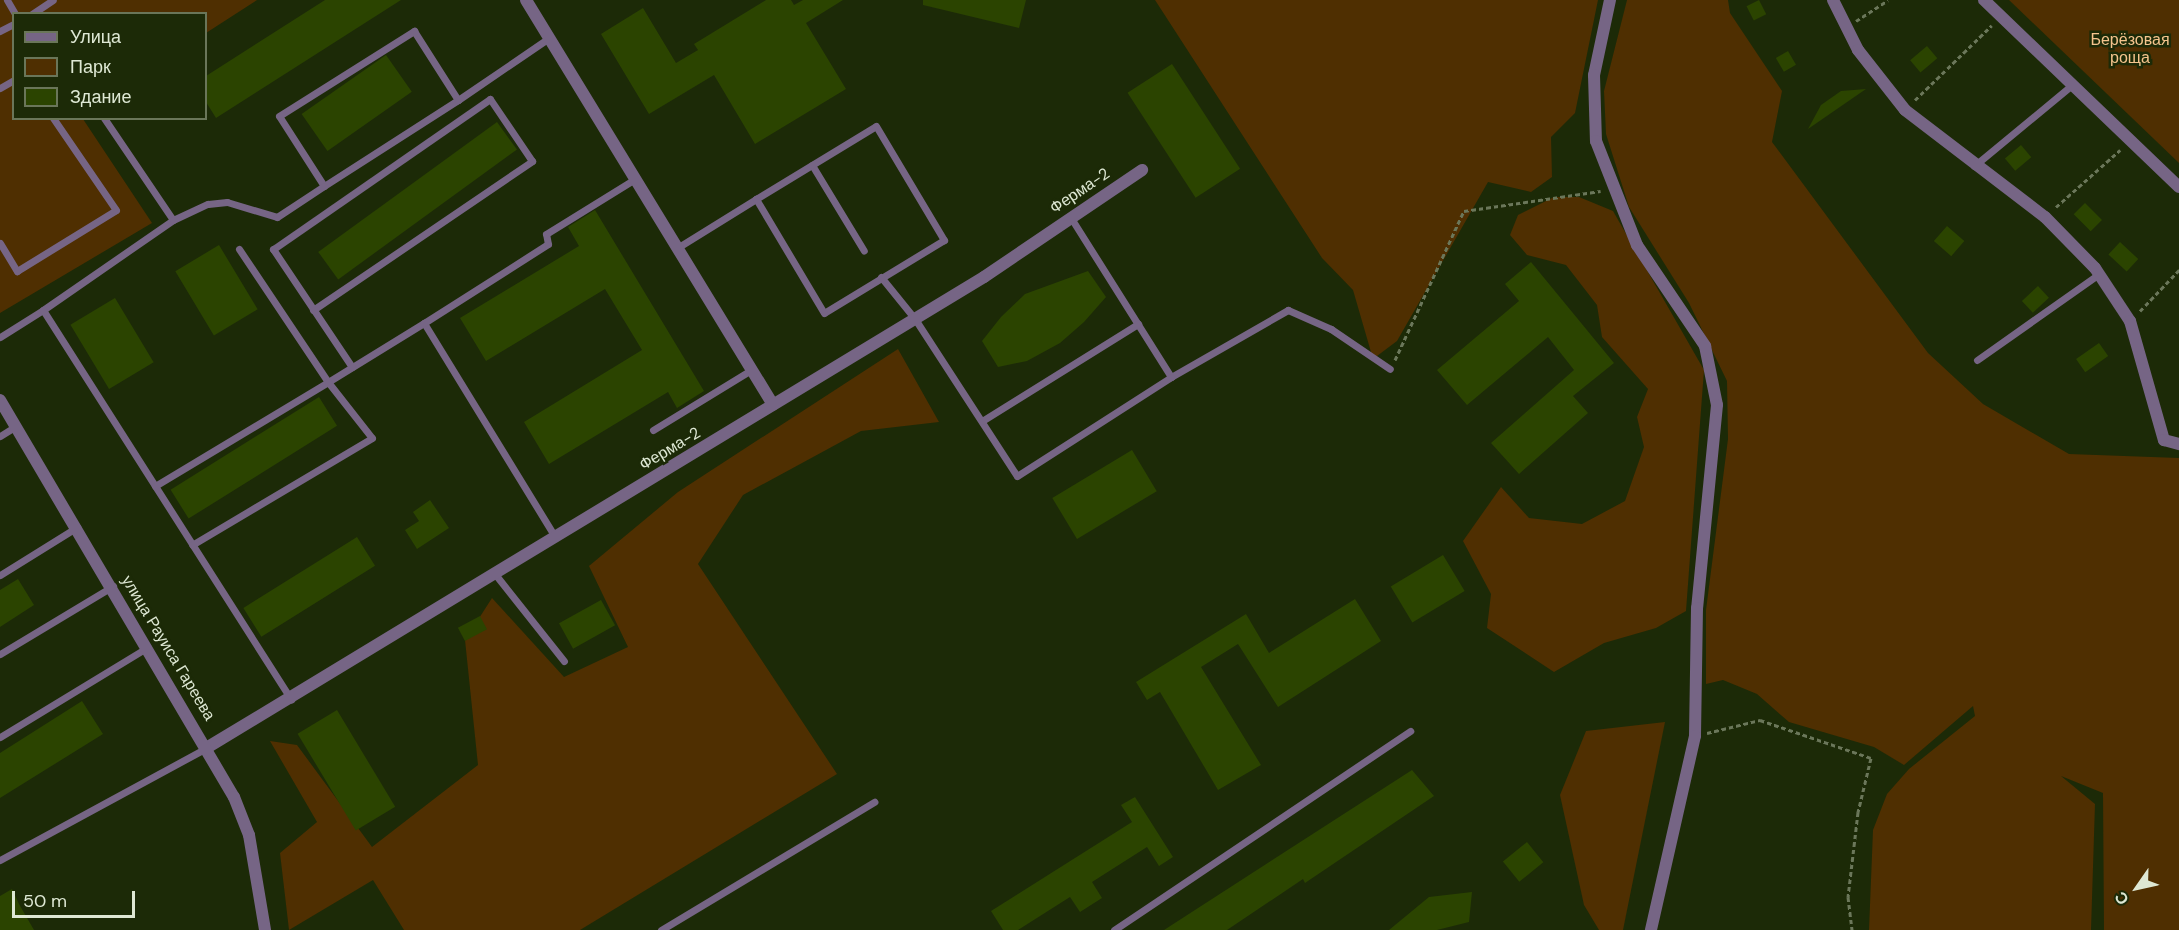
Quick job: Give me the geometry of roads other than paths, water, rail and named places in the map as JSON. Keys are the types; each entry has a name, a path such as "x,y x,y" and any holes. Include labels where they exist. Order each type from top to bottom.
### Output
{"street":[{"path":"526,0 773,405"},
{"path":"1610,0 1594,75 1596,141 1612,190 1637,245 1705,346 1717,405 1697,608 1695,736 1652,930"},
{"path":"1833,0 1845,28 1905,110 1974,166 2045,217 2099,274 2130,321 2164,440 2179,444"},
{"path":"1984,0 2179,187"},
{"name":"Ферма-2","path":"208,747 291,700 915,319 1142,170"},
{"name":"улица Рауиса Гареева","path":"0,400 208,747 249,835 265,930"}],"lane":[{"path":"35,12 53,0"},
{"path":"324,186 279,116 414,31 458,100"},
{"path":"0,337 173,220 208,204 227,201 277,217 549,38"},
{"path":"1974,166 2073,84"},
{"path":"313,310 532,161 490,99 273,249 313,310 352,367"},
{"path":"0,243 17,271 116,210 54,120"},
{"path":"105,120 173,220"},
{"path":"677,248 756,199 876,126 944,240 824,313 756,199"},
{"path":"812,165 864,252"},
{"path":"155,486 424,323 548,244 546,234 635,179"},
{"path":"1071,218 1171,378"},
{"path":"192,545 372,438 328,382 239,249"},
{"path":"1977,360 2099,274"},
{"path":"881,277 915,319 1017,476 1171,378 1287,309 1331,329 1390,369"},
{"path":"43,310 291,700"},
{"path":"424,323 556,538"},
{"path":"982,421 1138,324"},
{"path":"653,430 751,370"},
{"path":"0,436 16,426"},
{"path":"0,575 76,526"},
{"path":"495,574 564,661"},
{"path":"0,654 113,586"},
{"path":"0,737 148,647"},
{"path":"1114,930 1410,731"},
{"path":"0,860 208,747"},
{"path":"661,930 874,802"}],"park label":[{"name":"Берёзовая роща","path":"2130,49"}]}
